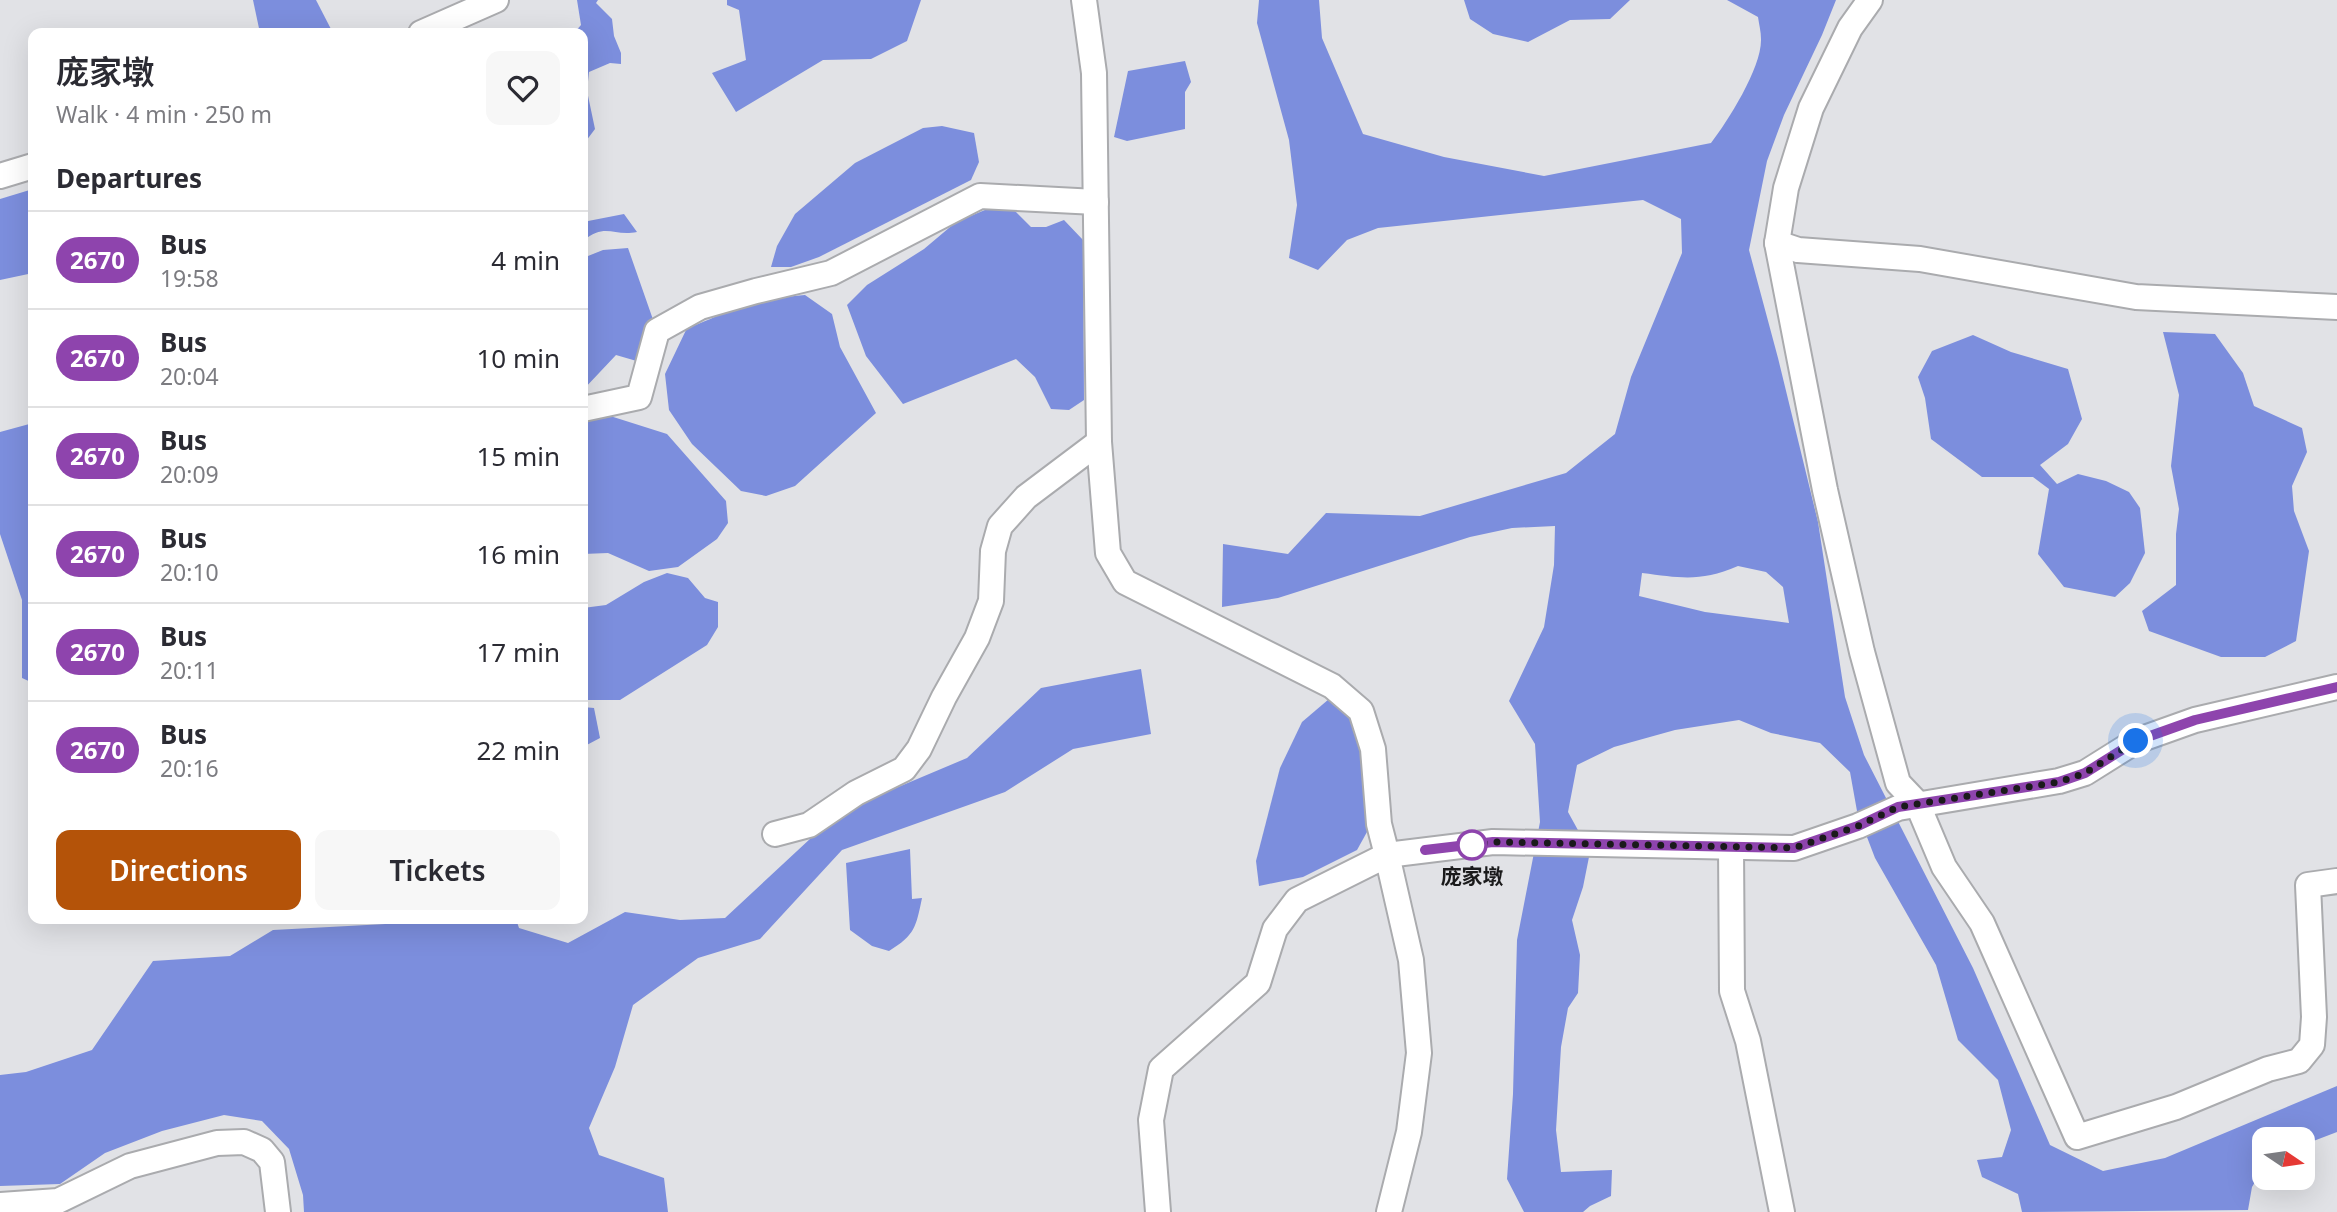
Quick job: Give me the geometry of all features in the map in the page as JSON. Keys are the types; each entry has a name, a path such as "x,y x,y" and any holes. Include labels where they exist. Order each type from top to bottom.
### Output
{"street":[{"path":"432,28 496,0"},
{"path":"1084,0 1094,73 1099,442 1108,553 1125,582 1332,686 1361,711 1373,749 1379,824 1411,960 1419,1053 1409,1132 1389,1212"},
{"path":"1870,0 1850,28 1811,108 1786,188 1777,243 1825,490 1862,652 1898,783 1944,867 1982,923 2077,1137 2176,1107 2268,1069 2298,1061 2312,1045 2314,1017 2308,885 2337,881"},
{"path":"0,176 28,168"},
{"path":"588,409 639,397 657,331 700,307 831,273 980,196 1096,202"},
{"path":"1777,243 1798,250 1920,259 2136,297 2337,307"},
{"path":"775,834 809,825 856,793 904,769 919,749 977,638 991,601 993,551 1000,526 1026,497 1099,442"},
{"path":"1158,1212 1151,1119 1161,1069 1258,982 1275,929 1297,900 1387,855 1493,842 1794,848 1908,805 2059,782 2085,773 2136,741 2195,720 2337,687"},
{"path":"1731,847 1732,991 1748,1041 1782,1212"},
{"path":"0,1205 58,1201 130,1166 217,1143 244,1142 262,1150 272,1162 278,1212"}],"water":[{"path":"253,0 316,0 330,28 259,28"},
{"path":"577,0 598,0 596,3 612,19 614,36 621,53 621,64 610,63 589,72 588,82 588,28 578,28 581,25"},
{"path":"727,0 921,0 907,41 871,59 823,60 736,112 712,73 746,60 739,10 727,5"},
{"path":"1259,0 1319,0 1322,38 1363,134 1444,157 1544,176 1711,143 1743,93 1760,51 1758,17 1727,0 1836,0 1784,115 1767,161 1749,250 1818,522 1845,697 1864,755 1973,968 2050,1145 2103,1171 2165,1158 2337,1086 2337,1132 2315,1140 2315,1127 2252,1127 2252,1187 2248,1210 2022,1212 2018,1194 1982,1177 1977,1160 2002,1157 2011,1130 1998,1080 1958,1040 1936,965 1875,858 1857,811 1850,772 1820,743 1771,733 1739,720 1675,730 1614,747 1577,765 1568,812 1590,852 1583,887 1572,920 1580,955 1578,993 1568,1008 1561,1047 1556,1130 1561,1172 1612,1170 1611,1196 1583,1212 1524,1212 1507,1179 1513,1094 1517,940 1540,822 1535,744 1509,701 1544,627 1554,565 1555,526 1512,528 1470,537 1278,598 1222,607 1223,544 1288,554 1326,513 1420,516 1566,473 1615,434 1631,377 1682,253 1681,219 1643,200 1378,228 1347,240 1318,270 1289,258 1297,205 1289,140 1257,23","holes":["1738,566 1766,572 1783,587 1789,623 1705,612 1639,596 1642,573 1701,577"]},
{"path":"1464,0 1630,0 1610,19 1570,20 1528,42 1493,34 1470,19"},
{"path":"1185,61 1191,82 1185,92 1185,129 1127,141 1114,137 1128,71"},
{"path":"588,96 595,129 588,138"},
{"path":"942,126 974,133 979,162 971,180 819,257 791,267 771,267 777,246 795,214 855,163 923,128"},
{"path":"28,191 28,274 0,280 0,199"},
{"path":"997,205 1014,210 1031,227 1046,227 1064,220 1083,240 1084,400 1069,410 1051,409 1035,377 1016,359 903,404 866,356 847,305 867,285 924,249 956,222"},
{"path":"624,214 637,232 604,231 588,237 588,221"},
{"path":"628,248 657,331 640,362 616,355 588,385 588,256 603,250"},
{"path":"805,295 832,314 840,347 876,413 795,486 766,496 741,491 692,444 669,410 665,374 687,328 742,306"},
{"path":"2163,332 2215,334 2243,373 2254,406 2302,428 2307,452 2292,486 2294,511 2309,551 2296,641 2265,657 2221,657 2149,631 2142,611 2176,585 2179,509 2171,466 2179,395"},
{"path":"1973,335 2011,352 2068,369 2082,419 2068,444 2040,465 2057,484 2078,474 2106,481 2129,492 2140,508 2145,553 2130,583 2115,597 2064,587 2038,554 2049,489 2033,477 1982,477 1931,439 1925,398 1918,377 1932,351"},
{"path":"607,415 667,434 726,501 728,523 717,539 678,567 649,571 608,553 588,554 588,418"},
{"path":"28,424 28,681 22,678 22,600 0,534 0,432"},
{"path":"667,573 688,578 705,598 718,602 718,627 707,645 620,700 588,700 588,607 606,605 644,582"},
{"path":"1141,669 1151,734 1073,749 1005,792 842,850 760,939 698,958 633,1005 615,1067 589,1128 599,1155 664,1178 668,1212 304,1212 303,1195 289,1149 262,1121 224,1115 162,1131 105,1153 60,1184 0,1186 0,1075 26,1072 92,1050 153,961 230,956 273,930 385,924 518,924 519,928 568,943 625,912 680,920 725,918 839,812 967,758 1041,688"},
{"path":"1329,699 1344,706 1356,725 1364,756 1372,823 1357,850 1303,877 1259,886 1256,861 1280,768 1302,722"},
{"path":"588,707 594,708 600,738 588,744"},
{"path":"910,849 912,899 922,898 916,923 909,935 889,951 872,946 850,930 846,863"}],"bus line":[{"name":"2670","path":"1425,850 1493,842 1794,848 1858,826 1898,807 2059,782 2085,773 2136,741 2195,720 2337,687"}],"place":[{"name":"庞家墩","path":"1472,845"}],"route":[{"path":"1472,845 1493,842 1794,848 1858,826 1898,807 2059,782 2085,773 2136,741"}]}
